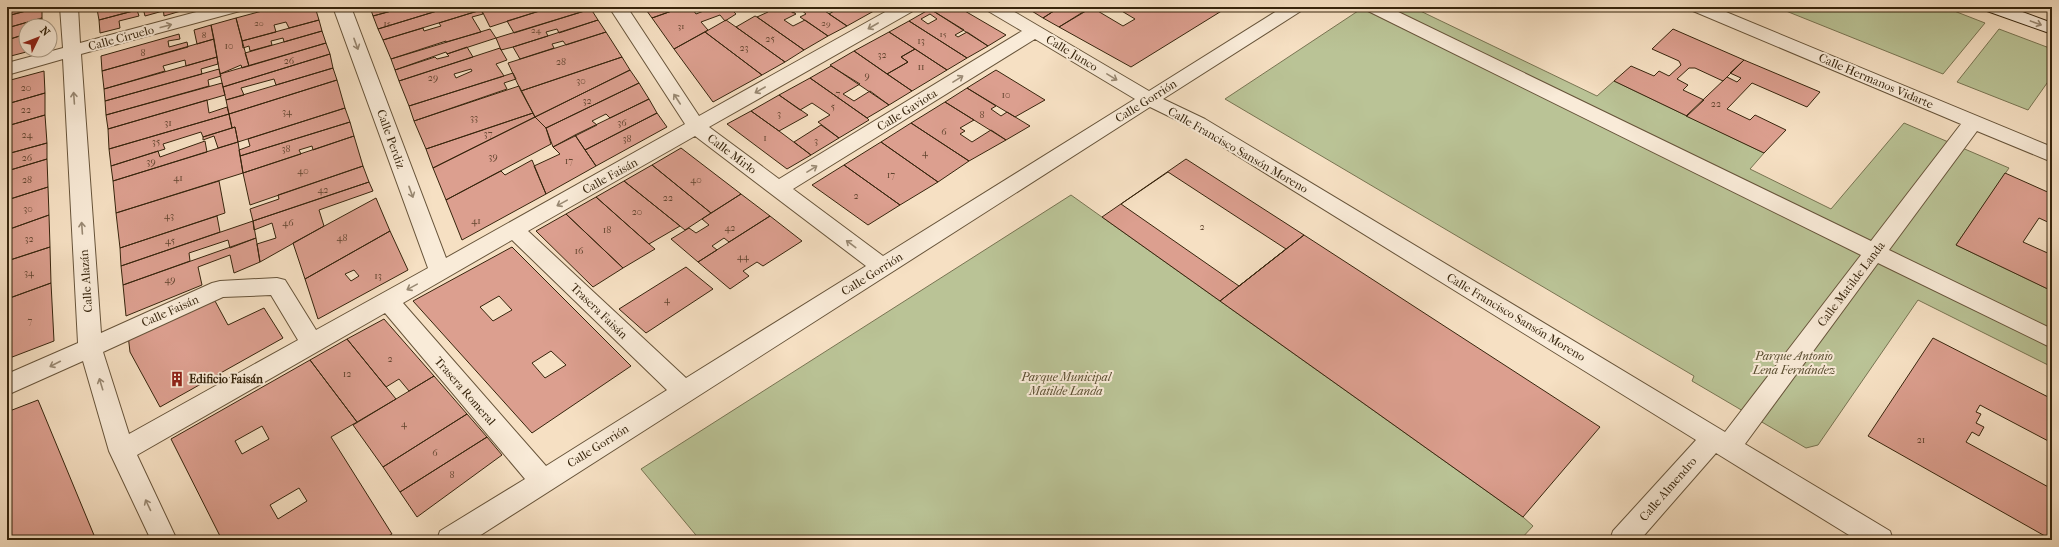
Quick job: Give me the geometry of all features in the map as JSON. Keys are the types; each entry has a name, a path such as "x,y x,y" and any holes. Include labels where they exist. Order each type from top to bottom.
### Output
{"street":[{"name":"Calle Alazán","path":"69,7 90,346 122,451 164,540"},
{"name":"Calle Ciruelo","path":"7,69 234,7"},
{"name":"Calle Perdiz","path":"342,7 440,272"},
{"name":"Calle Mirlo","path":"618,7 696,127 882,267"},
{"name":"Calle Faisán","path":"122,451 907,7"},
{"name":"Calle Junco","path":"994,7 1149,99"},
{"name":"Calle Gorrión","path":"450,540 1295,7"},
{"path":"1374,7 2052,339"},
{"name":"Calle Hermanos Vidarte","path":"1699,7 2052,155"},
{"path":"1993,7 2052,29"},
{"path":"2035,7 2052,13"},
{"name":"Calle Gaviota","path":"778,190 1035,31"},
{"name":"Calle Francisco Sansón Moreno","path":"1149,99 1198,124 1880,540"},
{"name":"Calle Matilde Landa","path":"1720,442 1874,252 1973,122"},
{"name":"Trasera Faisán","path":"514,230 685,392"},
{"name":"Calle Faisán","path":"7,385 46,369 90,346 220,289 277,286 312,344"},
{"name":"Trasera Romeral","path":"388,301 543,481"},
{"name":"Calle Almendro","path":"1623,540 1720,442"}],"green space":[{"name":"Parque Antonio Lena Fernández","path":"1364,7 1412,7 1597,96 1614,81 1764,153 1750,169 1831,209 1904,123 2009,168 1956,245 2052,291 2052,367 1918,300 1818,445 1806,448 1692,381 1694,376 1225,99"},
{"path":"1776,7 1944,7 1985,23 1943,74"},
{"path":"1999,29 2052,49 2052,76 2028,110 1957,82"},
{"name":"Parque Municipal Matilde Landa","path":"1071,195 1523,517 1533,526 1520,540 700,540 641,469"}],"building":[{"path":"7,7 40,7 7,16"},
{"path":"42,7 42,18 18,18 18,25 7,28 7,16"},
{"path":"105,7 148,7 99,20 97,9"},
{"path":"163,7 163,11 145,16 143,8"},
{"path":"163,7 191,7 191,8 164,16"},
{"path":"277,7 315,7 319,20 289,28 286,22 274,25 276,32 242,41 236,18"},
{"path":"370,7 406,7 373,16"},
{"path":"406,7 450,7 378,29 373,16"},
{"path":"450,7 480,7 481,10 383,40 378,29"},
{"path":"480,7 540,7 542,10 490,27"},
{"path":"553,7 590,7 591,9 514,33 507,21"},
{"path":"644,7 683,7 652,18"},
{"path":"683,7 691,7 696,14 706,10 702,7 729,7 736,14 725,21 720,15 701,22 708,30 674,49 652,18"},
{"path":"762,7 785,7 796,14 784,20 793,26 805,20 828,36 804,50 757,17 768,12"},
{"path":"785,7 819,7 847,26 828,36 800,17 806,14 800,9 793,13"},
{"path":"841,7 881,7 847,26 829,14"},
{"path":"934,7 958,7 1006,35 988,46 930,9"},
{"path":"1060,7 1043,18 1027,8"},
{"path":"1060,7 1079,7 1086,11 1059,27 1043,18"},
{"path":"1091,7 1123,26 1135,19 1115,7 1155,7 1160,10 1164,7 1228,7 1131,67 1059,27"},
{"path":"591,9 598,20 559,33 557,29 546,32 548,36 501,50 496,38"},
{"path":"930,9 964,30 955,35 958,37 967,32 988,46 967,58 909,21","holes":["930,14 937,19 928,24 921,19"]},
{"path":"137,10 139,16 119,21 120,28 100,33 99,20"},
{"path":"481,10 483,14 472,17 481,32 446,41 391,59 383,40 423,28 424,31 441,26 439,23"},
{"path":"755,16 804,50 785,62 736,27"},
{"path":"236,18 249,66 242,68 241,65 220,74 211,25"},
{"path":"319,20 322,31 284,42 283,38 271,41 272,45 250,51 249,46 243,48 242,41"},
{"path":"598,20 606,32 566,45 563,41 552,44 554,48 520,59 513,47"},
{"path":"726,20 785,62 762,75 705,32"},
{"path":"909,21 967,58 947,70 889,32"},
{"path":"18,25 18,37 7,40 7,28"},
{"path":"211,25 214,39 197,44 194,30"},
{"path":"490,29 496,38 447,54 446,52 395,70 391,59"},
{"path":"1673,29 1744,60 1723,81 1695,68 1689,68 1677,79 1688,85 1683,90 1704,100 1687,116 1614,81 1631,66 1654,76 1659,71 1669,76 1681,65 1679,61 1652,49"},
{"path":"322,31 326,43 249,66 245,53"},
{"path":"606,32 622,57 521,91 508,63"},
{"path":"705,32 762,75 713,102 674,49"},
{"path":"889,32 915,49 901,57 908,62 887,74 854,51"},
{"path":"179,34 180,39 168,41 169,47 187,42 188,47 102,71 101,56"},
{"path":"18,37 18,54 7,57 7,40"},
{"path":"214,39 217,57 186,66 185,60 163,66 165,71 104,89 102,71"},
{"path":"326,43 330,54 223,87 220,74"},
{"path":"467,47 473,57 399,81 395,70 435,57 437,59 449,56 447,54"},
{"path":"500,48 507,60 496,64 504,76 409,106 399,81","holes":["471,69 472,71 456,78 454,74"]},
{"path":"915,49 947,70 912,91 887,74 908,62 901,57"},
{"path":"854,51 912,91 889,105 830,65"},
{"path":"330,54 333,68 276,85 274,79 241,88 244,95 226,100 223,87"},
{"path":"217,57 218,64 201,69 202,74 105,101 104,89"},
{"path":"622,57 630,70 535,117 521,91"},
{"path":"1744,60 1820,92 1807,107 1752,83 1727,109 1750,120 1755,115 1786,130 1764,153 1686,116 1727,77 1737,82 1741,78 1730,73"},
{"path":"831,66 860,84 843,94 854,101 870,91 889,105 867,118 810,78"},
{"path":"333,68 337,80 229,114 226,100"},
{"path":"219,69 221,76 208,80 209,86 106,115 105,101"},
{"path":"630,70 639,83 546,128 535,117"},
{"path":"996,70 1045,100 1015,117 967,88"},
{"path":"44,71 45,93 7,104 7,81"},
{"path":"513,73 516,79 504,83 507,89 414,121 409,106"},
{"path":"810,78 869,120 839,138 818,122 830,115 812,103 800,110 779,95"},
{"path":"337,80 345,108 238,142 235,127 232,128 229,114"},
{"path":"222,83 225,95 108,129 106,115"},
{"path":"639,83 649,99 610,118 606,114 592,121 597,125 553,147 546,128"},
{"path":"519,86 533,113 426,149 414,121"},
{"path":"967,88 996,106 991,109 1001,116 1007,112 1030,126 1006,140 945,102"},
{"path":"45,93 45,115 7,126 7,104"},
{"path":"779,95 808,115 779,131 751,111"},
{"path":"649,99 657,113 585,150 575,135"},
{"path":"207,100 209,113 227,107 229,114 109,149 108,129"},
{"path":"945,102 974,120 960,128 965,131 960,134 972,142 991,130 1006,140 969,161 911,123"},
{"path":"345,108 350,122 240,156 239,150 250,146 248,139"},
{"path":"751,111 811,155 787,169 727,124"},
{"path":"533,113 535,117 433,168 426,149"},
{"path":"657,113 667,127 596,166 585,150"},
{"path":"229,114 232,128 203,137 201,132 163,144 165,149 111,166 109,149"},
{"path":"45,115 47,143 7,154 7,126"},
{"path":"535,117 546,128 551,144 446,200 433,168"},
{"path":"350,122 354,136 313,150 312,146 299,150 301,154 243,173 240,156"},
{"path":"911,123 969,161 938,182 881,142"},
{"path":"821,125 839,138 811,155 794,142"},
{"path":"235,127 238,142 218,148 214,136 203,140 203,137"},
{"path":"575,135 596,166 546,194 534,166 560,154 553,147"},
{"path":"354,136 363,166 250,205 243,173"},
{"path":"205,141 207,152 113,181 111,166 158,151 160,157"},
{"path":"238,142 243,173 116,213 113,181"},
{"path":"881,142 938,182 900,205 844,165"},
{"path":"47,143 47,159 7,171 7,154"},
{"path":"681,148 741,194 711,213 652,165"},
{"path":"47,159 48,187 7,200 7,171"},
{"path":"1186,159 1304,235 1220,301 1102,217"},
{"path":"532,160 546,194 462,240 446,200 501,171 505,175"},
{"path":"652,165 711,213 685,230 624,181"},
{"path":"844,165 900,205 868,225 812,185"},
{"path":"363,166 369,182 253,221 250,209 279,199 278,195"},
{"path":"1168,172 1286,249 1239,286 1121,204"},
{"path":"2005,173 2052,194 2052,224 2039,218 2023,242 2052,255 2052,291 1956,245"},
{"path":"219,181 225,213 120,248 116,213"},
{"path":"624,181 680,226 649,244 596,197"},
{"path":"369,182 373,191 319,210 324,226 260,262 257,244 276,238 272,223 254,230 253,221"},
{"path":"48,187 49,215 7,230 7,200"},
{"path":"741,194 770,216 729,242 724,238 712,246 717,250 698,262 671,239 689,228 696,233 709,225 702,219"},
{"path":"596,197 655,249 623,268 566,214"},
{"path":"376,198 390,231 305,279 293,243"},
{"path":"566,214 623,268 593,287 536,231"},
{"path":"49,215 50,247 7,261 7,230"},
{"path":"217,216 220,232 121,266 120,248"},
{"path":"770,216 802,241 763,266 757,262 743,271 749,276 730,289 698,262"},
{"path":"253,221 256,238 230,248 228,240 189,253 190,261 123,285 121,266"},
{"path":"390,231 408,270 318,319 305,279","holes":["354,270 359,276 351,281 345,274"]},
{"path":"1304,235 1600,427 1523,517 1220,301"},
{"path":"256,238 260,262 234,273 230,255 198,267 202,285 126,316 123,285"},
{"path":"50,247 51,283 7,299 7,261"},
{"path":"512,247 631,366 532,433 413,301","holes":["499,296 512,310 493,321 480,307","551,351 566,365 545,378 532,363"]},
{"path":"686,267 713,289 646,333 619,309"},
{"path":"51,283 54,341 7,359 7,299"},
{"name":"Edificio Faisán","path":"215,301 228,325 264,308 283,338 160,407 130,352 128,335"},
{"path":"384,319 434,376 409,391 399,379 386,387 347,339"},
{"path":"1933,338 2052,399 2052,443 1980,405 1976,412 1981,414 1976,423 1984,427 1979,436 1972,432 1966,442 2052,489 2052,540 1868,436"},
{"path":"347,339 396,399 357,422 310,360"},
{"path":"310,360 357,422 331,437 392,534 381,540 222,540 171,439","holes":["262,426 269,439 242,454 235,441","299,488 307,501 278,519 270,505"]},
{"path":"434,376 467,414 383,467 353,425"},
{"path":"38,400 96,540 7,540 7,498 11,496 7,487 7,412"},
{"path":"467,414 487,437 400,492 383,467"},
{"path":"487,437 502,455 417,517 400,492"}],"place":[{"name":"Edificio Faisán","path":"177,379"}]}
